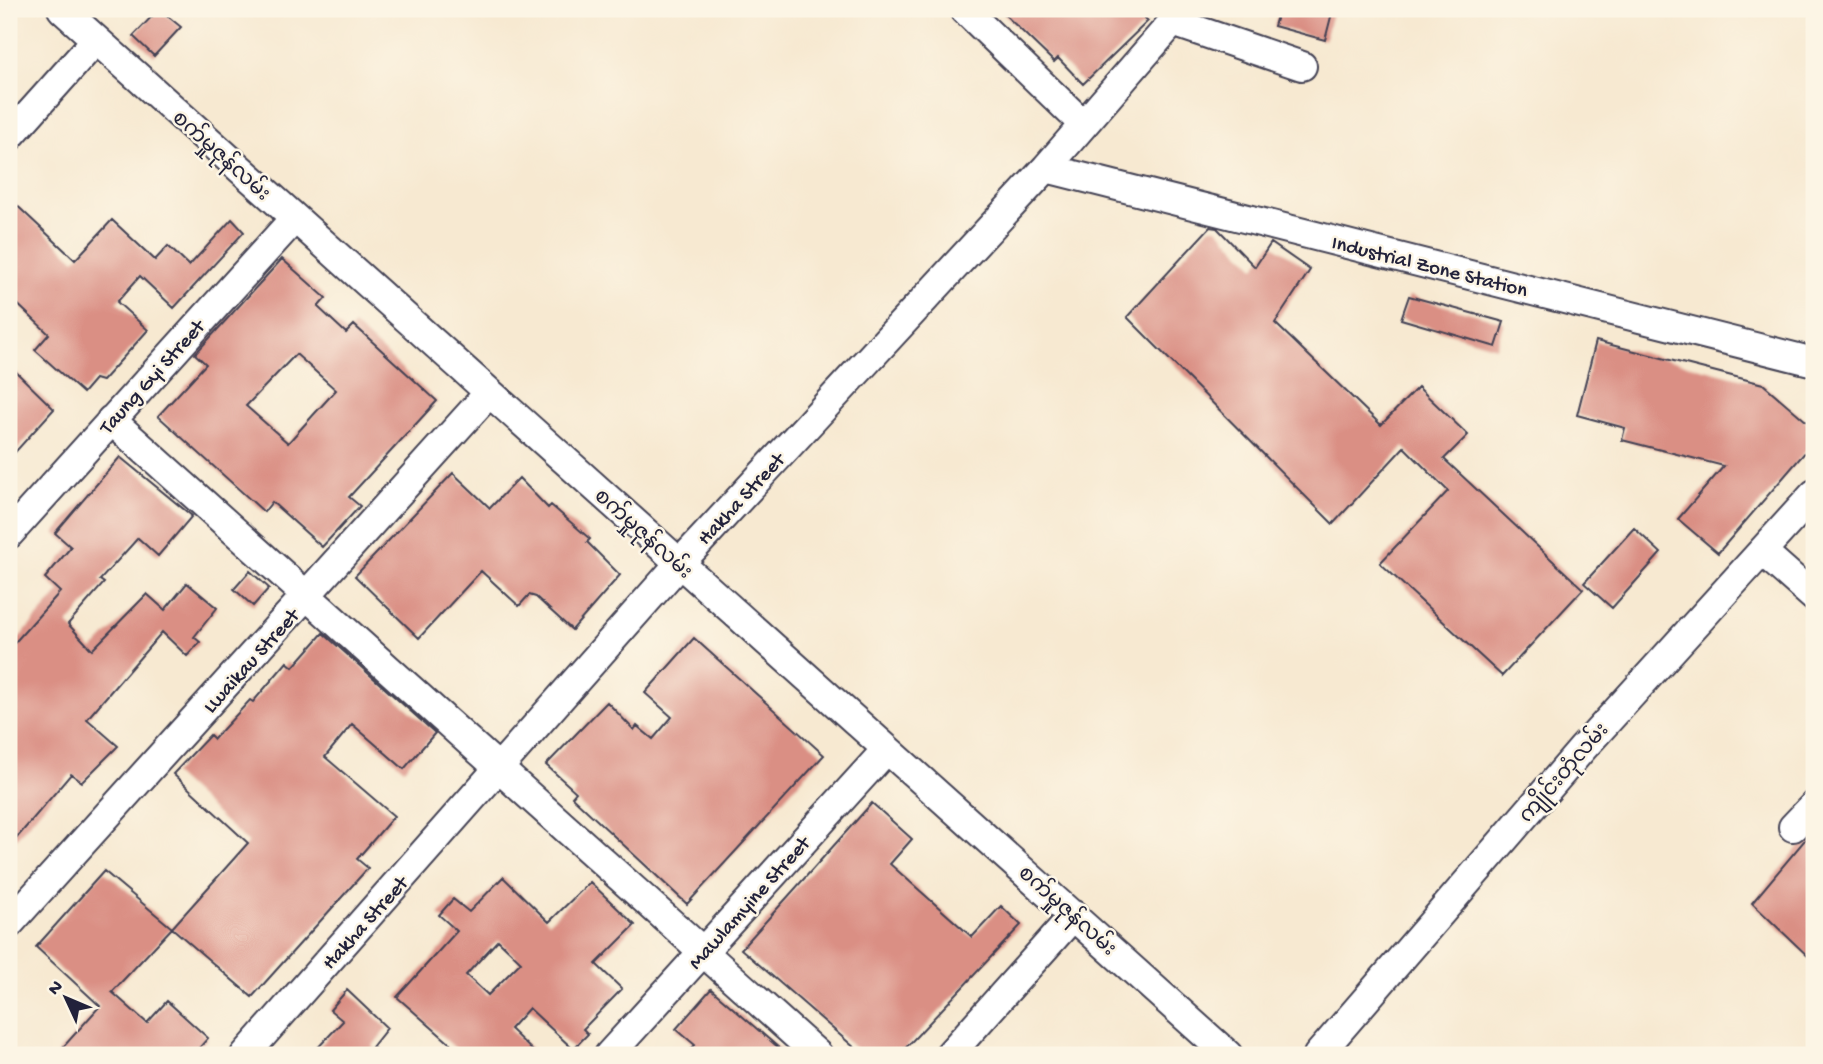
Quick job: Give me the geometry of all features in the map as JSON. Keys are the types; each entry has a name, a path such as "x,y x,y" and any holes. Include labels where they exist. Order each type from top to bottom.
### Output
{"street":[{"name":"စက်မှုဇုန်လမ်း","path":"62,9 488,394 1228,1055"},
{"path":"964,9 1082,123"},
{"path":"1178,15 1302,66"},
{"name":"Hakha Street","path":"245,1055 679,564 1046,168 1082,123 1178,15"},
{"path":"9,137 95,41"},
{"name":"Industrial Zone Station","path":"1046,168 1814,362"},
{"name":"Taung Gyi Street","path":"9,534 294,219"},
{"name":"Lwaikau Street","path":"9,924 488,394"},
{"path":"111,420 701,953 818,1055"},
{"name":"ကျိုင်းတုံလမ်း","path":"1318,1055 1583,748 1814,494"},
{"path":"1762,551 1814,597"},
{"name":"Mawlamyine Street","path":"609,1055 887,749"},
{"path":"1793,827 1814,805"},
{"path":"950,1055 1074,915"}],"building":[{"path":"159,9 181,27 154,56 133,36"},
{"path":"999,9 1136,9 1148,21 1083,84 1058,58 1054,62"},
{"path":"1279,9 1333,9 1325,40 1274,26"},
{"path":"9,198 75,260 112,220 155,260 168,246 189,266 232,219 244,232 174,308 140,276 117,302 148,330 102,381 95,379 83,393 35,350 49,334 9,296"},
{"path":"1210,227 1217,228 1255,267 1271,243 1310,270 1275,323 1381,425 1418,387 1468,435 1444,459 1583,589 1502,676 1380,563 1448,491 1404,447 1333,524 1127,317"},
{"path":"282,259 326,298 318,307 346,333 354,325 437,401 349,497 360,506 322,547 272,502 264,512 158,416 206,364 195,354","holes":["296,354 336,390 288,443 246,406"]},
{"path":"1409,296 1504,322 1496,347 1401,319"},
{"path":"1596,341 1763,384 1814,428 1814,442 1718,553 1678,519 1724,466 1622,440 1625,428 1577,415"},
{"path":"9,365 54,409 9,459"},
{"path":"120,457 192,516 158,556 138,538 100,580 104,583 68,624 92,650 147,594 165,610 187,583 217,608 194,637 200,642 187,656 162,632 87,719 118,746 82,782 71,774 9,847 9,649 60,592 45,578 71,547 55,533"},
{"path":"453,473 490,508 519,478 548,508 551,505 590,539 587,542 620,575 572,630 536,597 529,595 519,606 481,571 419,638 355,576"},
{"path":"1634,528 1661,553 1612,608 1584,583"},
{"path":"250,571 269,588 253,606 234,589"},
{"path":"323,633 435,733 404,769 352,724 325,757 394,816 357,859 368,868 252,997 172,928 248,843 173,774 210,735 214,739 250,700 253,702 287,662 293,667"},
{"path":"694,638 824,755 687,904 572,797 576,792 546,765 607,702 634,730 637,726 653,739 672,717 645,693"},
{"path":"872,803 912,839 890,864 972,937 1001,906 1021,925 899,1055 863,1055 741,949"},
{"path":"1814,829 1814,962 1752,903"},
{"path":"104,871 172,928 112,992 147,1023 167,1001 208,1038 193,1055 56,1055 100,1006 36,947"},
{"path":"503,877 549,922 590,882 635,925 596,964 622,989 583,1029 588,1034 573,1049 529,1008 510,1029 537,1055 463,1055 397,997 457,931 439,915 453,899 469,912","holes":["498,940 521,962 488,995 466,975"]},
{"path":"711,989 787,1055 686,1055 695,1045 676,1029"},
{"path":"347,990 387,1028 372,1047 382,1055 311,1055 343,1021 330,1010"}]}
